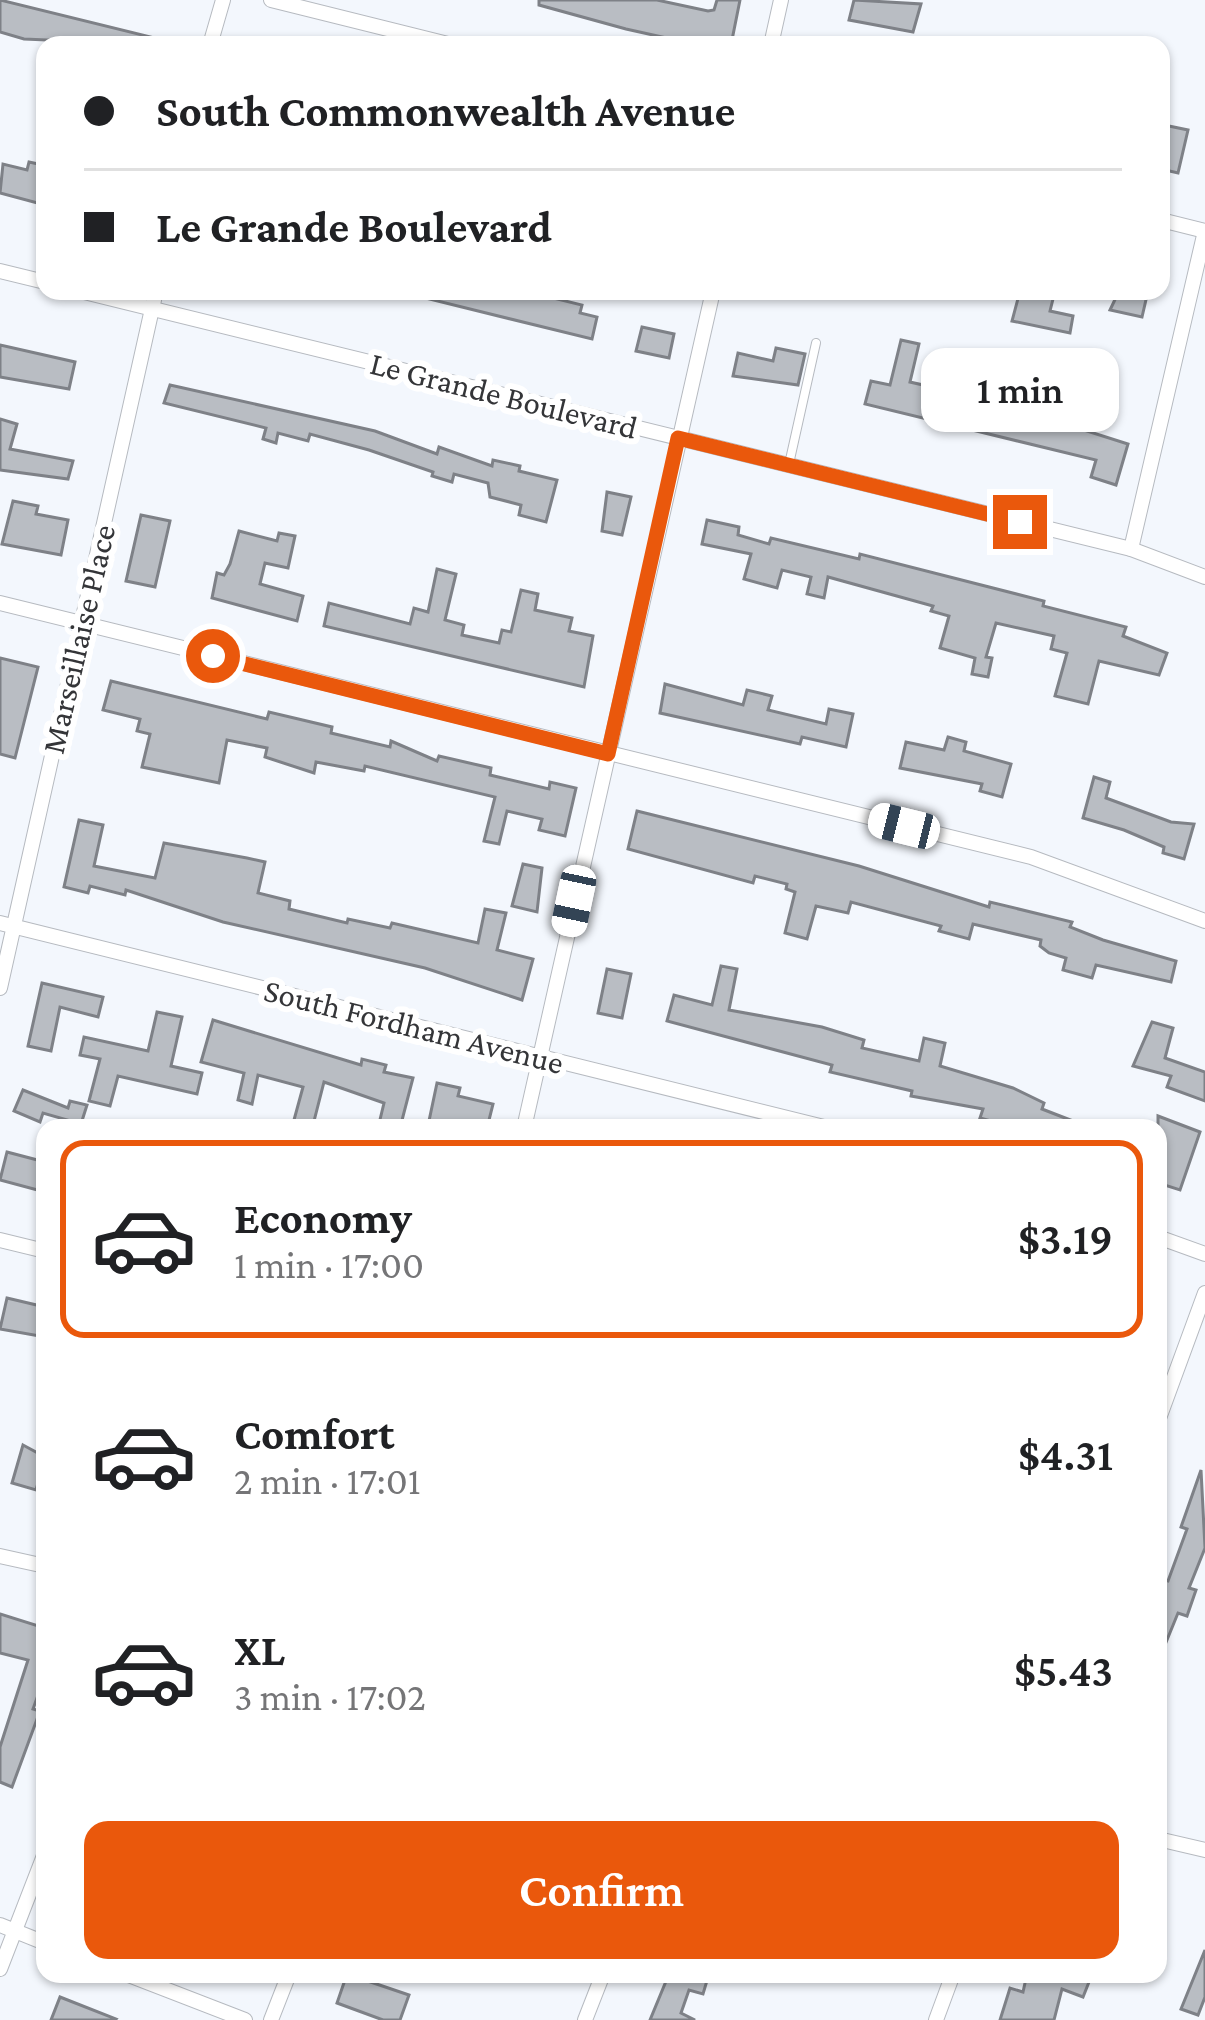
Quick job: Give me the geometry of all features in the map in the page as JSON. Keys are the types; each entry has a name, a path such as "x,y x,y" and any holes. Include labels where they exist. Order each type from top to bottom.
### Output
{"street":[{"path":"213,36 223,0"},
{"path":"271,0 416,36"},
{"path":"773,36 781,0"},
{"path":"1131,549 1205,231 1170,222"},
{"path":"0,272 36,281"},
{"name":"Le Grande Boulevard","path":"116,300 1131,549 1205,577"},
{"name":"Marseillaise Place","path":"0,988 7,925 154,300"},
{"path":"526,1119 711,300"},
{"path":"0,603 1030,857 1205,921"},
{"name":"South Fordham Avenue","path":"7,925 791,1119"},
{"path":"0,1240 36,1249"},
{"path":"1167,1240 1205,1254"},
{"path":"1167,1396 1205,1293"},
{"path":"0,1556 36,1564"},
{"path":"1167,1841 1205,1850"},
{"path":"0,1969 7,1928 36,1871"},
{"path":"7,1928 36,1939"},
{"path":"149,1983 245,2020"},
{"path":"271,2020 285,1983"},
{"path":"585,2020 599,1983"},
{"path":"936,2020 950,1983"}],"lane":[{"path":"788,465 815,343"}],"building":[{"path":"0,0 147,36 36,40 0,32"},
{"path":"539,0 657,0 708,11 714,10 717,0 740,0 733,36 658,36 539,5"},
{"path":"854,0 921,4 913,32 849,20"},
{"path":"1170,126 1188,130 1178,173 1170,171"},
{"path":"29,162 36,164 36,203 0,193 3,164 27,170"},
{"path":"433,300 562,300 582,305 580,313 597,317 592,339"},
{"path":"1018,300 1053,300 1050,311 1073,316 1070,333 1012,321"},
{"path":"1115,300 1146,300 1142,317 1110,310"},
{"path":"642,327 674,334 669,358 636,351"},
{"path":"901,340 919,344 910,382 954,392 952,401 983,408 985,400 1048,410 1046,418 1128,444 1116,485 1091,477 1096,460 865,404 871,381 890,385"},
{"path":"0,345 75,362 69,389 0,377"},
{"path":"776,348 805,354 798,385 733,376 738,353 773,361"},
{"path":"170,385 375,431 437,454 439,447 492,466 493,460 520,466 519,471 557,480 546,522 519,515 521,505 490,497 488,483 454,474 452,482 369,450 310,434 308,441 278,433 276,443 263,439 266,428 164,403"},
{"path":"0,419 17,424 10,449 73,461 68,479 0,470"},
{"path":"607,492 631,497 622,535 602,531"},
{"path":"13,501 38,506 36,514 68,520 61,555 2,544"},
{"path":"141,515 170,521 155,587 126,581"},
{"path":"707,520 739,527 738,535 769,544 771,538 859,559 860,554 1044,601 1043,606 1126,627 1123,636 1167,653 1159,675 1099,661 1088,704 1055,696 1067,653 1051,649 1054,636 996,623 986,657 992,658 988,677 972,674 975,658 940,648 949,616 931,611 933,606 828,577 824,598 807,594 811,577 782,570 777,588 744,579 751,554 702,544"},
{"path":"239,531 277,541 279,533 295,536 288,568 265,563 260,584 303,596 297,621 212,598 217,573 224,575 230,564"},
{"path":"437,569 456,574 445,620 464,625 462,635 499,643 502,630 511,632 521,590 538,594 535,610 572,618 569,631 593,636 584,687 324,626 329,603 410,624 414,608 428,612"},
{"path":"0,658 38,667 15,758 0,754"},
{"path":"111,681 267,719 269,712 390,747 391,741 437,761 439,756 491,768 490,775 549,789 550,782 576,788 565,836 539,830 542,819 507,811 499,844 484,841 495,797 365,766 364,771 316,762 314,773 265,757 267,748 227,740 219,783 142,767 150,734 137,731 140,719 103,710"},
{"path":"665,684 743,705 747,690 772,696 768,710 826,724 829,709 853,714 846,747 802,737 800,744 660,713"},
{"path":"948,737 966,742 964,751 1011,764 1002,797 980,791 982,784 900,768 906,742 944,750"},
{"path":"1094,777 1110,782 1106,798 1171,822 1194,824 1184,859 1163,853 1164,847 1124,830 1083,818"},
{"path":"637,811 859,866 989,907 990,902 1072,922 1070,927 1103,940 1176,961 1171,982 1096,965 1092,978 1063,970 1066,958 1049,953 1040,946 1041,940 973,924 969,939 939,931 941,926 851,902 848,913 816,906 807,939 785,933 795,892 786,889 787,884 755,876 753,883 628,849"},
{"path":"79,820 103,825 94,866 155,878 164,843 265,862 258,893 290,901 289,909 347,923 348,919 390,928 392,923 478,943 485,909 506,913 497,950 533,959 522,1000 425,968 223,922 126,890 125,895 90,886 88,893 64,887"},
{"path":"523,864 542,868 537,912 512,906"},
{"path":"721,966 737,969 729,1010 822,1027 864,1040 862,1048 919,1061 924,1038 945,1043 940,1066 1013,1088 1044,1103 1042,1109 1068,1119 984,1119 983,1109 911,1096 912,1091 830,1072 832,1065 667,1021 674,995 712,1005"},
{"path":"607,969 631,974 622,1018 598,1013"},
{"path":"42,983 103,997 98,1017 60,1007 51,1051 28,1046"},
{"path":"157,1012 182,1017 171,1066 202,1073 197,1094 118,1076 110,1106 89,1101 100,1059 80,1055 84,1037 148,1051"},
{"path":"213,1020 361,1065 362,1059 386,1065 384,1072 413,1078 402,1119 380,1119 384,1103 324,1082 315,1119 294,1119 303,1087 258,1075 252,1104 238,1100 244,1073 201,1062"},
{"path":"1152,1022 1173,1028 1165,1058 1205,1072 1205,1101 1167,1087 1171,1076 1133,1066"},
{"path":"437,1083 460,1088 458,1096 493,1104 489,1119 429,1119"},
{"path":"23,1090 68,1108 70,1101 87,1105 83,1119 43,1113 36,1120 14,1111"},
{"path":"1167,1119 1200,1132 1180,1190 1167,1186"},
{"path":"7,1152 36,1160 36,1190 0,1180"},
{"path":"7,1298 36,1305 36,1335 0,1329"},
{"path":"23,1445 36,1452 36,1490 12,1483"},
{"path":"1201,1470 1205,1548 1189,1588 1196,1590 1187,1616 1178,1613 1167,1640 1167,1581 1187,1529 1181,1527"},
{"path":"0,1614 36,1625 36,1722 12,1787 0,1782 0,1747 28,1660 0,1653"},
{"path":"1205,1950 1205,1997 1198,2015 1181,2009"},
{"path":"344,1983 374,1983 409,1995 400,2020 383,2020 337,2003"},
{"path":"665,1983 706,1983 703,1994 689,1990 681,2013 695,2020 650,2020"},
{"path":"1025,1983 1089,1983 1083,1997 1062,1989 1054,2020 1000,2020 1010,1988 1023,1992"},
{"path":"60,1997 116,2019 51,2020"}],"route":[{"path":"213,656 608,754 678,438 1020,522"}]}
